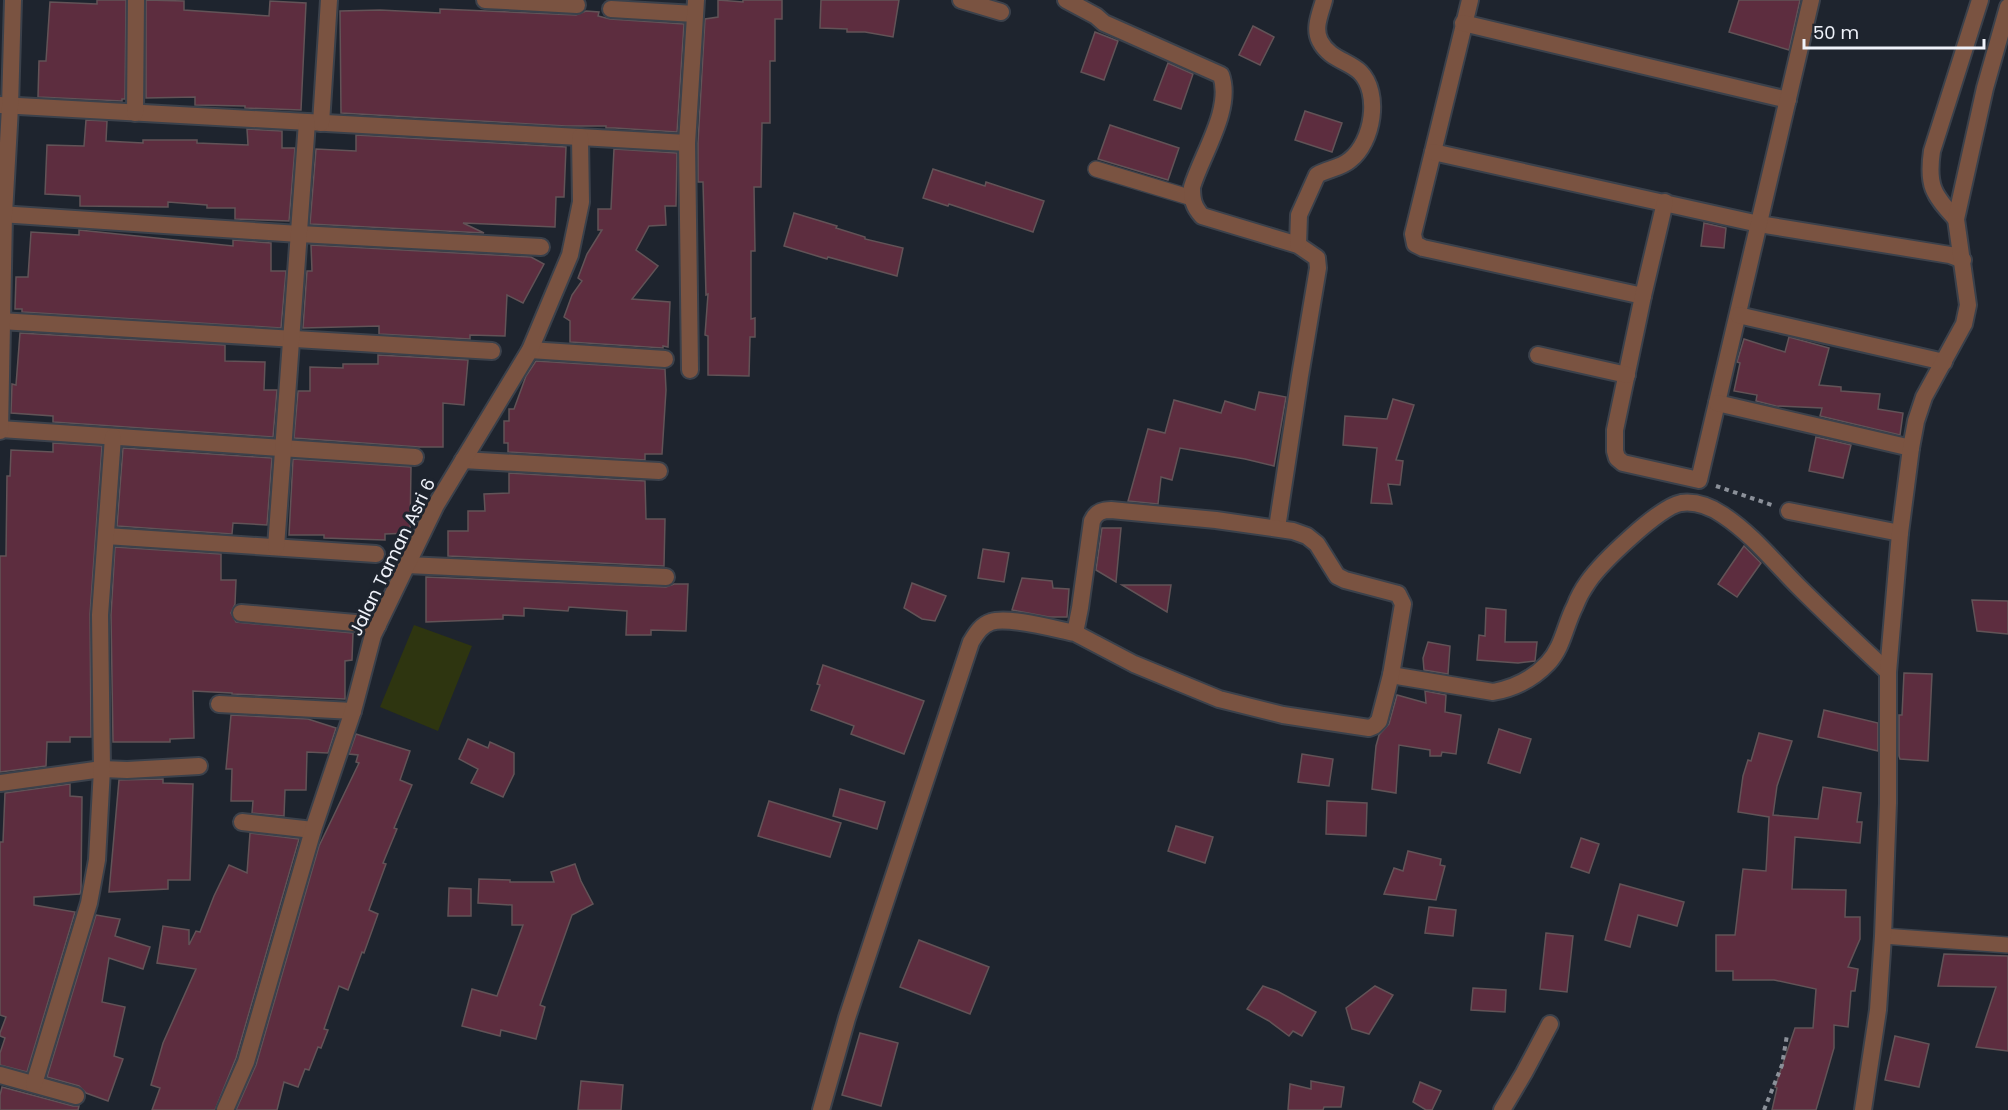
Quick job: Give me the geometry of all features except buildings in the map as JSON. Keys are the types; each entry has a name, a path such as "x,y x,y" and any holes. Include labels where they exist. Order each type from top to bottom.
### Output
{"street":[{"path":"13,0 5,106 0,430 415,457"},
{"path":"135,113 136,0"},
{"path":"276,547 298,234 329,0"},
{"path":"485,0 577,5"},
{"path":"961,0 1001,12"},
{"path":"1066,0 1104,22 1221,75 1225,86 1223,103 1219,120 1192,187 1195,208 1202,216 1298,245 1311,252 1319,263 1277,528"},
{"path":"1298,245 1299,215 1317,175 1351,160 1359,150 1371,125 1369,84 1358,70 1342,62 1320,41 1317,33 1324,0"},
{"path":"1470,0 1432,152 1413,240 1418,246 1643,296"},
{"path":"1665,202 1616,430 1615,452 1617,458 1623,463 1699,480 1811,0"},
{"path":"1956,219 1939,201 1933,189 1930,166 1932,151 1980,0"},
{"path":"611,9 696,7 687,143 690,370"},
{"path":"1863,1110 1878,1010 1888,802 1888,672 1900,533 1911,448 1924,398 1964,324 1968,305 1956,219 1985,88 2006,19"},
{"path":"1464,23 1788,100"},
{"path":"5,106 687,143"},
{"name":"Jalan Taman Asri 6","path":"225,1110 246,1062 313,830 352,711 373,635 436,505 530,350 570,255 581,202 580,137"},
{"path":"1432,152 1759,224 1950,255 1963,260"},
{"path":"2,214 298,234 542,246"},
{"path":"1738,315 1944,363"},
{"path":"1,322 492,351"},
{"path":"530,350 665,359"},
{"path":"1538,355 1627,375"},
{"path":"1717,403 1911,448"},
{"path":"34,1084 89,903 97,860 102,769 100,615 113,437"},
{"path":"463,460 659,471"},
{"path":"1391,675 1493,692 1523,683 1550,662 1560,646 1574,606 1588,582 1602,566 1669,507 1692,503 1724,515 1758,542 1798,587 1888,672"},
{"path":"821,1110 847,1018 971,642 983,626 1000,620 1028,623 1074,633 1134,664 1219,699 1283,715 1365,728 1372,727 1379,721 1391,675 1402,599 1398,594 1337,576 1317,544 1307,536 1293,531 1112,510 1101,511 1092,521 1080,608 1074,633"},
{"path":"1789,511 1900,533"},
{"path":"106,536 376,554"},
{"path":"407,565 666,577"},
{"path":"241,613 378,625"},
{"path":"219,704 352,711"},
{"path":"0,783 102,769 199,766"},
{"path":"242,822 313,830"},
{"path":"1502,1110 1550,1024"},
{"path":"0,1075 76,1096"}],"lane":[{"path":"1096,169 1192,198"},
{"path":"1883,936 2008,945"}],"path":[{"path":"1699,480 1789,511"},
{"path":"1764,1110 1782,1065 1787,1035"}],"green space":[{"path":"414,625 472,646 438,731 380,707"}]}
